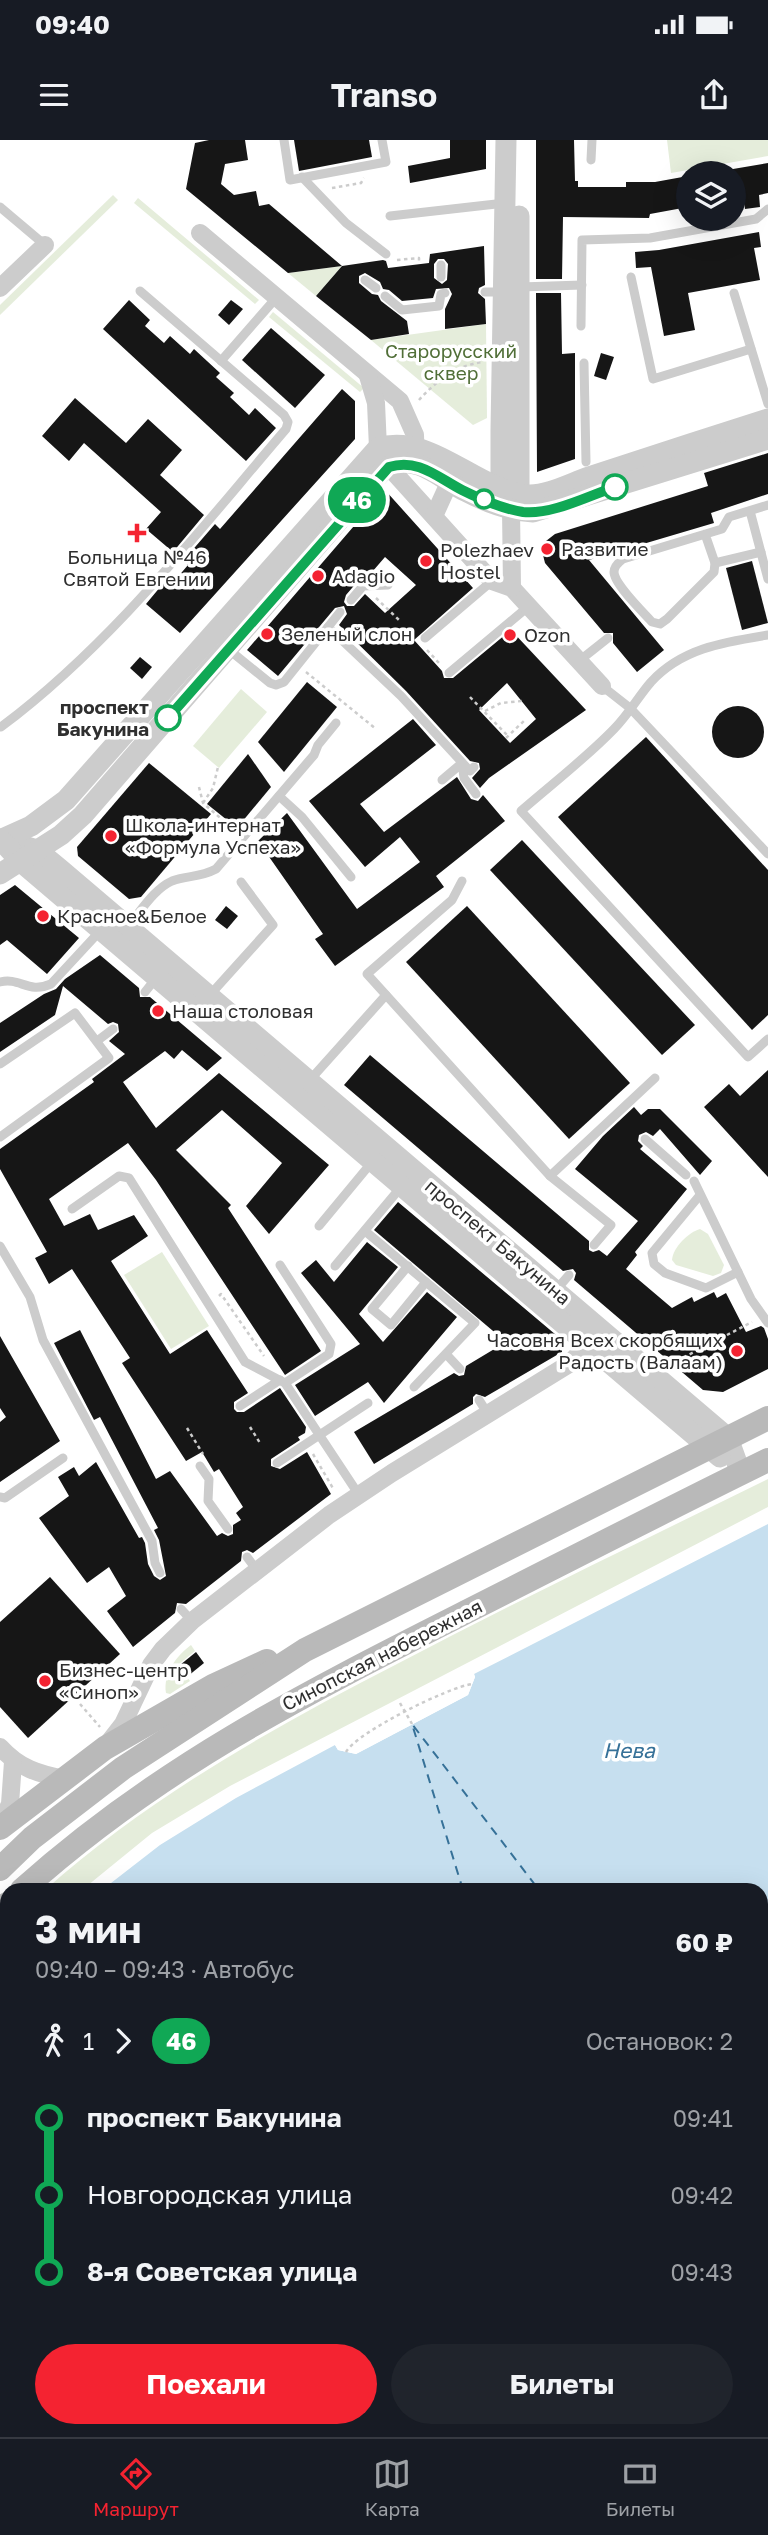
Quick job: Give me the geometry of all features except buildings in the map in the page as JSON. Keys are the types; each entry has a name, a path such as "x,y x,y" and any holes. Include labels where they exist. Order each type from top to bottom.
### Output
{"main road":[{"name":"Синопская набережная","path":"0,1869 32,1838 123,1768 305,1650 768,1418"},
{"name":"Синопская набережная","path":"30,1883 67,1849 130,1801 215,1745 304,1693 768,1460"},
{"name":"Синопская набережная","path":"0,1826 65,1779 104,1739 263,1662 305,1650"}],"street":[{"path":"506,140 503,289 512,588"},
{"path":"503,289 519,140"},
{"path":"200,233 400,401 412,424 416,457"},
{"path":"0,288 45,245"},
{"path":"368,376 376,403 378,448 389,467 492,581 512,588 602,686"},
{"path":"511,497 542,492 768,419"},
{"path":"0,839 32,826 66,800 378,448 390,444 453,474 511,497 533,512 768,439"},
{"path":"0,874 61,835 83,816 389,467 416,457"},
{"path":"434,516 453,474"},
{"name":"проспект Бакунина","path":"0,839 29,856 114,928 157,977 203,1003 303,1088 562,1283 595,1337"},
{"name":"проспект Бакунина","path":"303,1088 373,1161 402,1186 595,1337 719,1442"},
{"name":"Синопская набережная","path":"104,1739 123,1724 151,1665 186,1615 252,1563 359,1495 483,1407 569,1364 595,1337"},
{"path":"719,1442 740,1474"},
{"path":"0,1747 13,1762 30,1771 65,1779"},
{"path":"0,1826 10,1804 13,1762"}],"lane":[{"path":"284,140 290,180 386,162 382,140"},
{"path":"591,160 592,140"},
{"path":"302,177 346,223 386,254"},
{"path":"390,216 505,203"},
{"path":"0,207 45,245"},
{"path":"581,326 582,240 650,238 756,219 768,209"},
{"path":"441,265 441,277"},
{"path":"631,277 653,379 751,349"},
{"path":"365,280 376,288"},
{"path":"503,289 582,285"},
{"path":"1,727 48,692 100,643 200,533 286,429 288,422 284,415 141,291"},
{"path":"385,296 402,310 439,306 443,292"},
{"path":"734,293 768,404"},
{"path":"221,361 276,298"},
{"path":"584,363 586,462"},
{"path":"705,534 715,564 710,578 660,624 638,612 614,572 623,559 705,534 722,529 729,517 768,505"},
{"path":"750,511 768,579"},
{"path":"715,564 761,552"},
{"path":"423,640 492,581"},
{"path":"351,600 362,586 388,585"},
{"path":"449,673 529,606"},
{"path":"228,649 276,685 284,682 299,665 340,612"},
{"path":"328,627 401,696 470,771 474,767"},
{"path":"768,635 717,643 696,650 652,681 615,729 521,811 748,1058 768,1039"},
{"path":"579,662 608,638"},
{"path":"602,686 630,708 768,854"},
{"path":"0,982 13,981 40,989 51,984 172,881 202,877 216,869 314,755 318,745 336,723"},
{"path":"442,780 462,763"},
{"path":"462,763 464,778 476,794"},
{"path":"279,796 302,817 351,877"},
{"path":"462,881 452,900 367,974 550,1176 611,1226 594,1245"},
{"path":"203,1003 273,925 241,882"},
{"path":"303,1088 386,995"},
{"path":"0,1064 75,1013 109,1058 0,1137"},
{"path":"97,1041 113,1029"},
{"path":"550,1176 655,1077"},
{"path":"645,1139 690,1178 701,1195 751,1298 766,1319"},
{"path":"319,1226 373,1161"},
{"path":"72,1209 119,1176 129,1178 245,1362 283,1382 359,1495"},
{"path":"335,1266 402,1186"},
{"path":"701,1195 652,1253 653,1264 665,1273 706,1288 738,1272"},
{"path":"365,1231 475,1323 414,1387"},
{"path":"0,1246 30,1297 43,1340 152,1541 155,1563 160,1573"},
{"path":"240,1406 330,1354 331,1344 280,1265"},
{"path":"408,1266 372,1309 391,1325 426,1282"},
{"path":"446,1354 460,1369"},
{"path":"277,1463 368,1403"},
{"path":"0,1497 5,1498 63,1458"},
{"path":"200,1466 209,1479 208,1501 228,1529"}],"path":[{"path":"386,254 396,260 419,258 419,264"},
{"path":"419,400 439,379 472,363 490,362"},
{"path":"362,586 399,620"},
{"path":"423,640 449,673"},
{"path":"299,665 376,729"},
{"path":"470,696 507,737 527,719"},
{"path":"485,711 502,703 522,701"},
{"path":"203,803 213,788 218,767"},
{"path":"199,787 203,803 243,837"},
{"path":"208,1303 221,1294 264,1356"},
{"path":"664,1367 766,1319"},
{"path":"250,1427 260,1443"},
{"path":"187,1428 205,1456 200,1466"},
{"path":"306,1443 338,1496"},
{"path":"346,1752 362,1736 405,1712 443,1692 472,1684"},
{"path":"400,1703 412,1724"},
{"path":"80,1704 104,1739"}],"green space":[{"path":"667,140 768,140 768,156 739,161 676,161 676,172 671,173"},
{"path":"113,195 118,200 0,315 0,305"},
{"path":"138,198 259,300 255,304 134,203"},
{"path":"342,266 316,296 288,273"},
{"path":"273,312 364,388 360,392 269,317"},
{"name":"Старорусский сквер","path":"486,324 487,418 473,425 371,340"},
{"path":"241,689 267,712 219,768 193,746"},
{"path":"700,1229 708,1234 724,1265 721,1273 713,1276 676,1265 672,1260 682,1241"},
{"path":"162,1252 209,1326 171,1349 124,1275"},
{"path":"768,1479 768,1507 230,1786 152,1833 91,1883 53,1883 127,1824 259,1739 350,1688"},
{"path":"191,1645 195,1651 178,1665 190,1681 170,1694 166,1693 172,1666 180,1654"}],"water":[{"name":"Нева","path":"768,1524 768,1883 111,1883 160,1845 236,1798 335,1745 338,1750 356,1754 468,1695 474,1674"}],"pier":[{"path":"474,1674 468,1695 356,1754 338,1750 335,1745 356,1750 465,1692 471,1675"}],"ferry route":[{"path":"461,1883 412,1724 534,1883"}],"bus line":[{"name":"46","path":"168,718 383,470 402,463 416,465 463,491 519,511 547,509 615,487"}],"place":[{"name":"Больница №46 Святой Евгении","path":"137,533"},
{"name":"Развитие","path":"547,549"},
{"name":"Polezhaev Hostel","path":"426,561"},
{"name":"Adagio","path":"318,576"},
{"name":"Зеленый слон","path":"267,634"},
{"name":"Ozon","path":"510,635"},
{"name":"проспект Бакунина","path":"168,718"},
{"name":"Школа-интернат «Формула Успеха»","path":"111,836"},
{"name":"Красное&Белое","path":"43,916"},
{"name":"Наша столовая","path":"158,1011"},
{"name":"Часовня Всех скорбящих Радость (Валаам)","path":"737,1351"},
{"name":"Бизнес-центр «Синоп»","path":"45,1681"}]}
